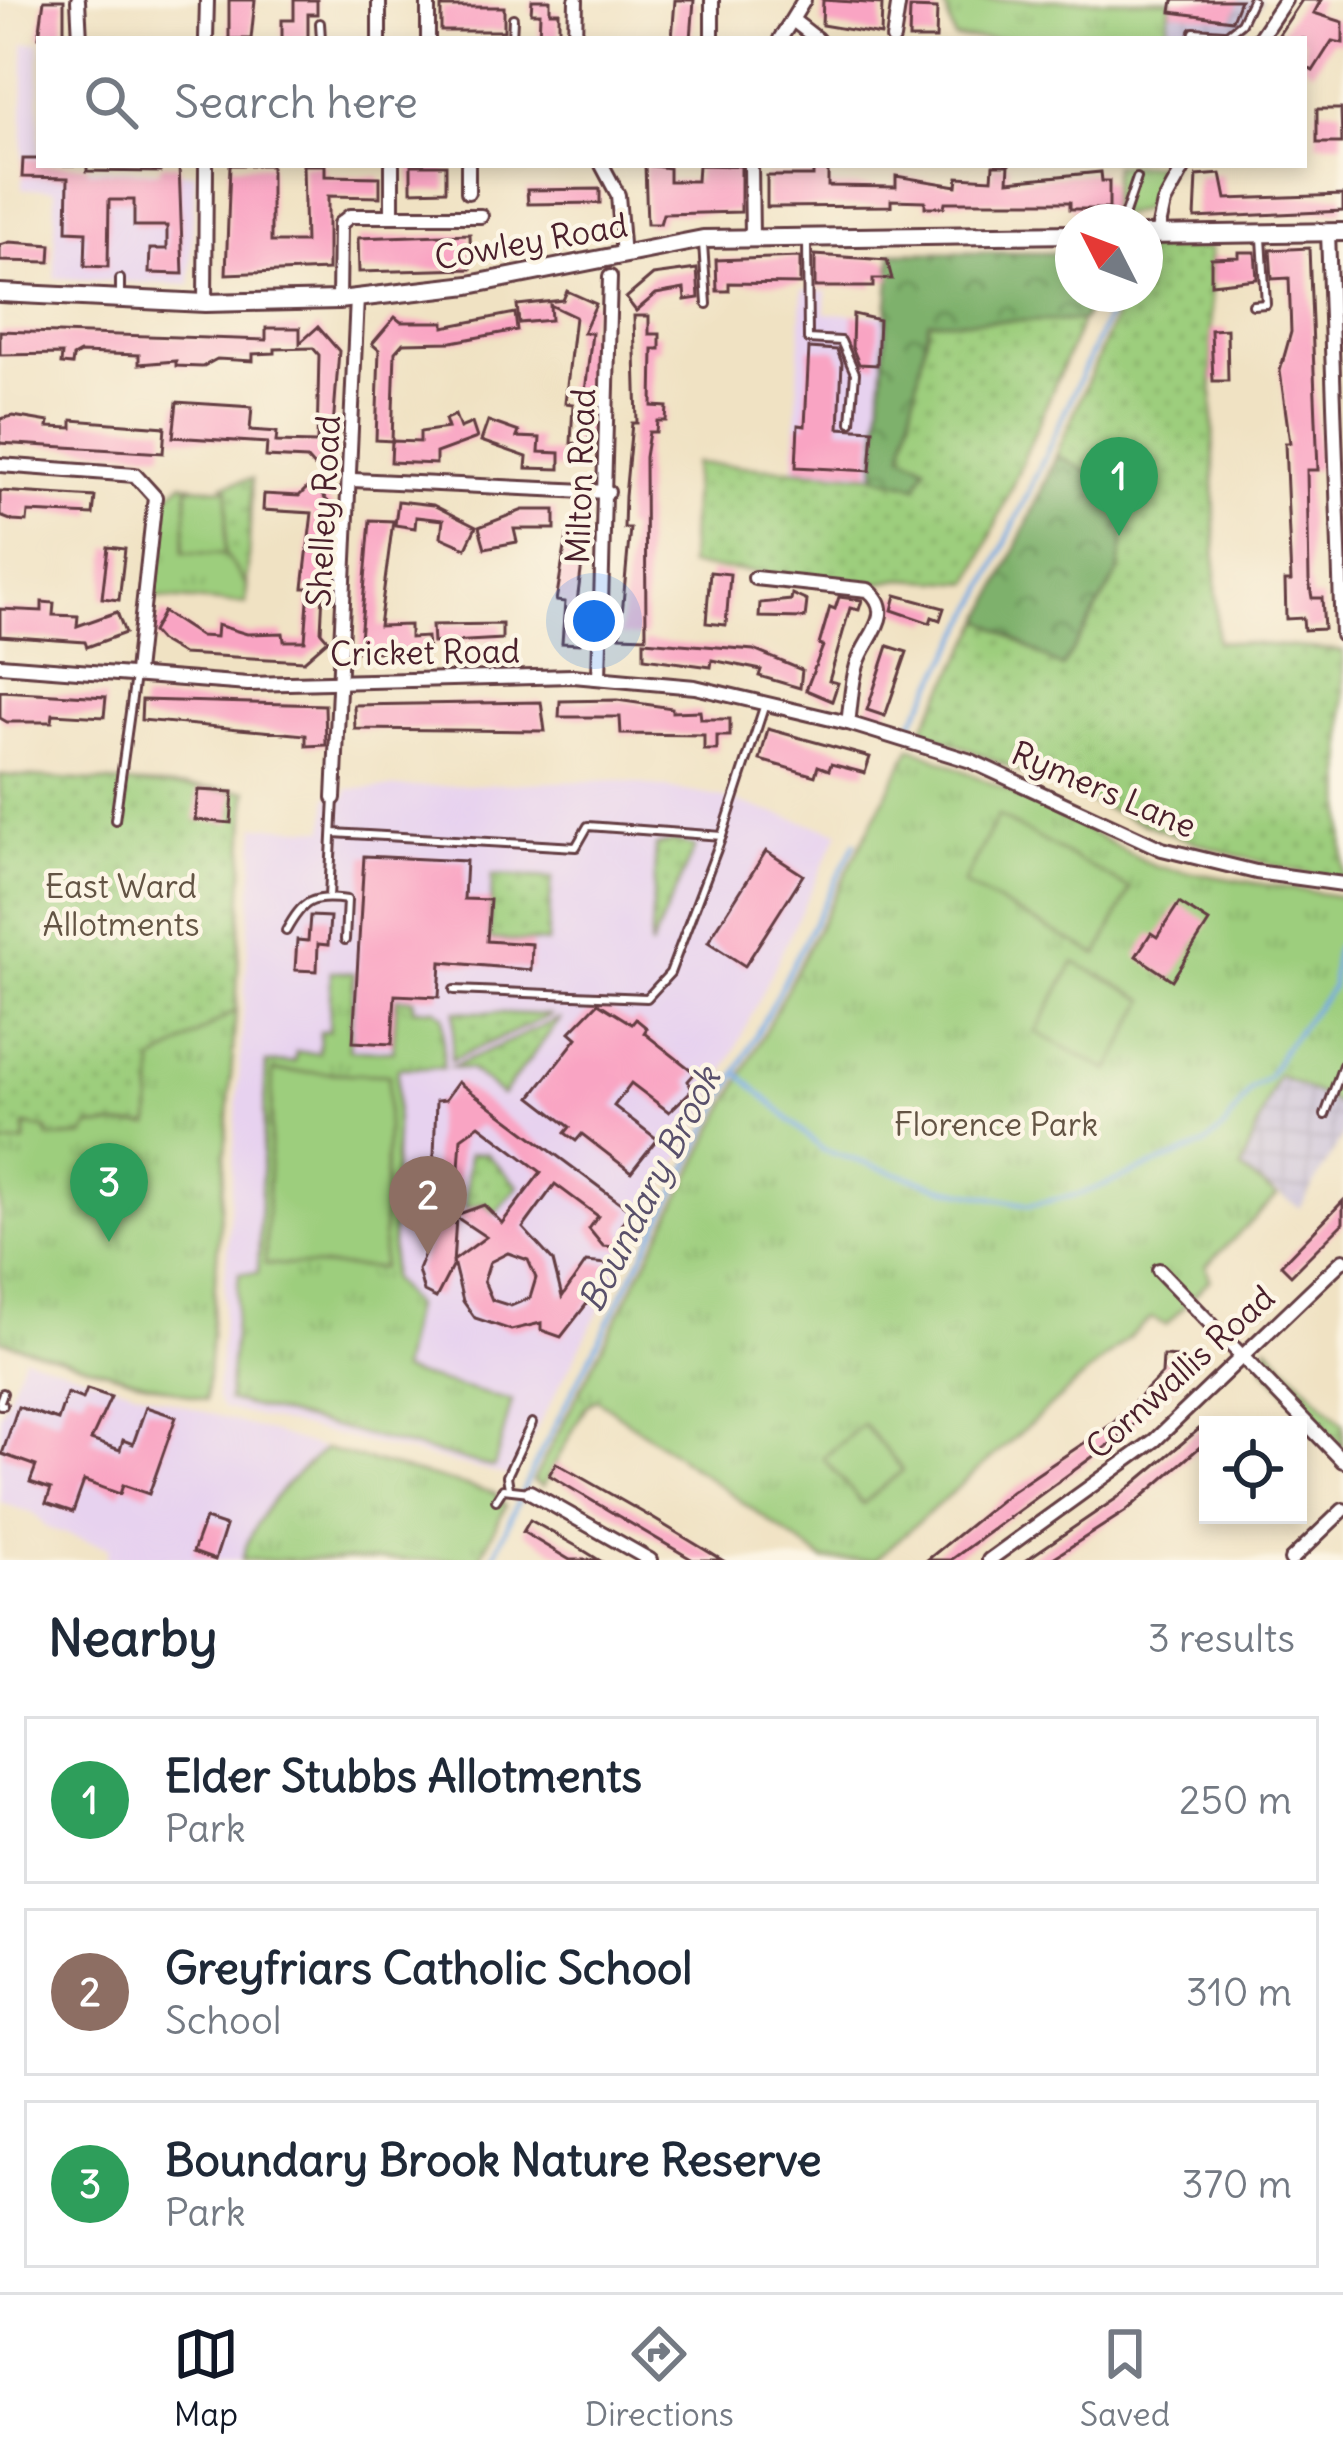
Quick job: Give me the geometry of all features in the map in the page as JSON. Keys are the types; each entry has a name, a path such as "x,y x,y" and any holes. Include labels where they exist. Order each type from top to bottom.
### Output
{"main road":[{"path":"1163,235 1335,232"},
{"name":"Cowley Road","path":"0,292 205,303 348,299 704,239 1055,234"}],"street":[{"path":"78,0 80,36"},
{"path":"206,36 207,0"},
{"path":"379,0 379,36"},
{"path":"428,0 428,36"},
{"path":"575,36 576,0"},
{"path":"712,0 712,36"},
{"path":"782,36 804,0"},
{"path":"893,36 899,0"},
{"path":"1261,36 1285,0"},
{"path":"794,21 813,36"},
{"path":"205,303 206,168"},
{"path":"392,168 392,216 481,216"},
{"path":"468,168 468,192"},
{"path":"604,168 619,195 623,256"},
{"path":"751,168 752,236"},
{"path":"1163,205 1183,168"},
{"name":"Shelley Road","path":"334,798 353,480 343,219 392,216"},
{"path":"1335,232 1342,635"},
{"name":"Milton Road","path":"599,677 608,492 610,278"},
{"path":"0,465 135,476 155,497 136,672"},
{"path":"353,480 608,492"},
{"path":"754,578 868,590 879,598 882,610 857,662 848,723"},
{"name":"Cricket Road","path":"0,664 248,684 599,677 694,687 917,744"},
{"name":"Rymers Lane","path":"917,744 1058,797 1162,849 1256,872 1343,884"},
{"name":"Cornwallis Road","path":"989,1560 1125,1466 1343,1260"},
{"path":"1159,1270 1343,1461"},
{"path":"526,1490 650,1560"},
{"path":"1291,1560 1343,1510"}],"lane":[{"path":"1224,36 1241,23 1252,0"},
{"path":"512,18 512,36"},
{"path":"320,23 321,36"},
{"path":"1193,36 1210,30 1221,36"},
{"path":"1128,204 1137,178"},
{"path":"808,235 808,339 841,341 855,373 851,422"},
{"path":"1253,305 1265,304 1262,235"},
{"path":"704,239 706,304"},
{"path":"119,279 120,300"},
{"path":"115,820 136,672"},
{"path":"454,990 647,998 660,989 722,836 765,703"},
{"path":"329,898 334,798"},
{"path":"333,833 576,847 588,826 722,836"},
{"path":"286,931 301,904 314,896 347,900 345,940"},
{"path":"1324,1115 1343,1065"},
{"path":"509,1488 507,1476 532,1423"},
{"path":"496,1500 509,1488 526,1490"}],"shaded area":[{"path":"1171,0 1263,0 1241,36 1165,36"},
{"path":"24,43 36,43 36,168 195,173 190,285 55,278 55,190 22,189"},
{"path":"802,289 827,291 825,313 888,315 875,476 794,470"},
{"path":"618,780 720,797 839,832 705,1112 511,1477 222,1408 217,1398 256,826 325,829 328,796 346,797 348,789"},
{"path":"1278,1075 1343,1107 1343,1136 1300,1208 1240,1169"},
{"path":"24,1356 325,1449 494,1493 506,1506 479,1560 106,1560 109,1548 48,1528 34,1514 0,1502 0,1415"}],"green space":[{"path":"943,0 1171,0 1165,36 954,36"},
{"path":"1114,168 1168,168 1146,204 1110,204"},
{"path":"1210,248 1217,641 1343,651 1343,880 1287,869 1180,837 922,729 996,596 1117,312 1163,312 1163,249"},
{"path":"892,253 1055,253 1055,312 1085,312 971,583 902,579 879,583 689,566 694,463 875,475"},
{"path":"892,253 1055,253 1055,312 1086,312 1083,321 929,321 903,454 926,466 917,486 875,476"},
{"path":"1058,456 1132,496 1118,573 1062,668 983,620"},
{"path":"252,479 247,586 225,554 228,490 223,485"},
{"path":"182,483 196,487 189,487 184,551 225,554 247,586 246,604 152,597 164,499"},
{"path":"188,487 228,489 225,554 184,552"},
{"name":"Florence Park","path":"911,747 1035,803 1156,867 1343,897 1343,1106 1278,1075 1241,1169 1277,1196 1206,1266 1210,1279 1166,1325 1151,1318 875,1560 824,1560 597,1399 586,1406 543,1486 533,1481"},
{"name":"East Ward Allotments","path":"0,775 247,791 236,1010 154,1062 150,1125 89,1126 83,1136 48,1138 25,1126 25,1142 0,1144"},
{"path":"998,816 1130,889 1098,955 963,884"},
{"path":"675,841 695,847 650,948 656,846"},
{"path":"492,875 552,878 547,943 490,939"},
{"path":"1074,962 1146,1000 1109,1071 1036,1032"},
{"path":"331,971 354,973 349,1050 393,1051 397,998 414,999 414,1009 436,1009 443,1016 443,1068 398,1068 391,1279 413,1306 400,1371 512,1401 494,1468 228,1400 239,1273 258,1273 266,1063 295,1062 296,1052 319,1053 320,1032 329,1031"},
{"path":"236,1010 206,1400 0,1340 0,1144 25,1142 25,1125 47,1130 49,1138 83,1136 89,1126 150,1125 154,1062"},
{"path":"455,1011 552,1015 451,1060"},
{"path":"561,1018 502,1095 471,1070 451,1067"},
{"path":"273,1071 389,1075 382,1268 265,1264"},
{"path":"486,1153 518,1186 496,1213 484,1203 465,1208 469,1154"},
{"path":"1267,1345 1343,1424 1343,1448 1264,1368"},
{"path":"863,1424 903,1470 863,1504 823,1458"},
{"path":"325,1449 494,1493 506,1506 479,1560 242,1560 255,1527 275,1498"}],"building":[{"path":"44,0 64,0 64,36 39,36"},
{"path":"229,0 255,0 251,36 229,36"},
{"path":"294,0 317,0 317,14 308,14 308,36 282,36 282,20 294,20"},
{"path":"532,0 550,0 550,12 559,12 559,36 539,36 540,13 531,13"},
{"path":"675,0 694,0 691,36 672,36"},
{"path":"823,0 882,4 881,35 822,25"},
{"path":"1173,0 1240,0 1232,20 1171,12"},
{"path":"1302,0 1321,0 1314,13 1343,22 1343,43 1332,41 1313,71 1307,67 1307,36 1278,36"},
{"path":"441,7 504,7 504,31 441,31"},
{"path":"910,8 937,9 936,36 909,36"},
{"path":"1317,109 1341,109 1342,143 1317,143"},
{"path":"23,159 36,159 36,168 87,171 179,168 183,274 149,273 150,249 167,249 167,226 134,226 134,200 109,200 108,267 85,266 86,232 67,231 68,178 22,177"},
{"path":"230,168 271,168 271,242 305,242 303,168 325,168 325,176 380,177 380,197 328,196 328,270 226,274"},
{"path":"411,168 446,168 446,190 411,191"},
{"path":"645,168 669,168 669,181 697,181 698,168 741,168 741,212 663,214 660,224 647,224"},
{"path":"813,168 828,168 828,186 896,187 896,176 957,186 958,177 992,179 993,168 1009,168 1008,181 1101,172 1102,181 1109,181 1109,204 945,202 944,207 925,207 925,201 891,200 891,206 767,207 767,176 813,176"},
{"path":"1221,174 1226,199 1343,195 1343,211 1195,218 1197,176"},
{"path":"600,189 600,203 528,204 527,190"},
{"path":"470,234 471,269 359,272 358,238"},
{"path":"0,245 51,245 50,262 0,261"},
{"path":"1309,248 1318,470 1307,470 1309,580 1312,598 1322,598 1324,629 1304,630 1303,618 1286,619 1285,581 1291,581 1285,443 1290,443 1280,371 1291,332 1289,278 1272,279 1270,250"},
{"path":"1239,252 1255,252 1257,279 1211,284 1211,258 1239,257"},
{"path":"815,255 887,260 892,279 873,279 873,287 815,287"},
{"path":"800,257 800,284 729,283 729,291 717,291 716,260"},
{"path":"697,269 699,298 685,300 684,289 656,294 636,311 626,298 653,275"},
{"path":"567,291 596,304 583,333 592,333 583,409 590,410 589,444 571,443 573,404 565,403 575,317 550,305 551,320 519,323 517,305 563,300"},
{"path":"515,313 517,330 452,342 403,343 395,352 392,441 376,440 379,350 372,344 395,317 401,322 444,322 444,327"},
{"path":"853,314 879,320 877,365 859,364 852,347"},
{"path":"634,316 649,316 649,334 660,334 660,349 653,349 652,406 667,407 666,421 657,421 656,432 649,432 645,457 646,637 620,636 630,528 624,528 625,496 632,423 637,423"},
{"path":"318,327 339,351 332,440 338,447 314,467 307,459 266,457 267,443 173,437 177,402 252,407 250,430 277,432 276,442 317,443 319,355 313,348 275,349 275,353 253,354 253,361 217,359 202,367 176,366 176,361 139,364 139,355 80,353 73,357 72,365 61,364 62,354 0,355 0,331 266,340 266,328 300,328 300,343"},
{"path":"1227,329 1228,381 1213,381 1211,330"},
{"path":"809,348 837,350 842,363 839,428 873,430 870,471 796,467 798,425 805,426"},
{"path":"455,415 460,428 472,423 477,438 436,453 436,464 391,462 392,441 420,442 420,432 448,428 445,419"},
{"path":"13,416 49,422 48,427 72,428 72,420 165,427 163,453 0,443 0,419"},
{"path":"488,421 519,432 517,437 540,438 539,452 560,453 560,469 526,468 527,457 481,441"},
{"path":"311,484 334,508 328,514 321,632 328,640 304,661 182,654 160,641 152,632 163,612 200,636 216,637 217,625 247,634 283,633 284,641 305,641 309,588 303,588 312,513 263,510 264,494 299,496"},
{"path":"0,491 95,497 93,515 28,512 27,522 13,521 0,516"},
{"path":"398,501 433,505 476,527 466,548 441,537 443,520 416,517 415,528 395,525"},
{"path":"523,510 555,510 555,529 514,529 517,542 485,548 479,527"},
{"path":"370,520 393,521 379,626 410,625 410,638 427,637 428,654 359,651"},
{"path":"568,530 586,532 576,610 582,610 580,644 562,643 565,602 556,601"},
{"path":"108,547 125,549 119,600 102,598"},
{"path":"710,572 730,574 726,625 706,623"},
{"path":"792,594 807,601 805,618 759,617 760,603 791,600"},
{"path":"896,595 944,608 940,620 932,617 930,623 892,610"},
{"path":"839,597 862,600 859,610 850,608 829,681 838,683 832,701 806,690 823,646 819,645 830,607 835,609"},
{"path":"42,602 54,603 53,615 78,616 77,626 117,612 125,633 87,647 85,642 0,636 0,609 42,611"},
{"path":"502,624 502,639 433,643 432,625"},
{"path":"644,641 754,650 802,670 800,688 759,676 761,670 712,660 711,667 644,658"},
{"path":"888,646 907,652 885,716 867,710"},
{"path":"0,691 106,697 104,717 53,714 52,722 7,722 0,718"},
{"path":"142,700 325,705 326,745 306,746 306,735 141,720"},
{"path":"617,700 672,708 672,712 700,711 701,719 730,719 730,736 717,736 717,750 704,750 704,735 621,734 620,717 559,717 560,701"},
{"path":"541,702 545,731 355,729 354,705"},
{"path":"768,729 870,757 865,773 831,764 829,770 818,766 815,776 760,760"},
{"path":"198,790 233,792 231,823 195,820"},
{"path":"766,851 803,875 745,966 708,942"},
{"path":"364,856 466,861 464,899 490,900 487,941 532,944 531,970 441,962 439,997 395,995 392,1044 353,1042"},
{"path":"1179,903 1209,922 1172,980 1136,956 1151,933 1157,937"},
{"path":"310,916 330,917 328,945 318,944 317,971 295,970 297,940 308,941"},
{"path":"598,1003 632,1024 636,1019 647,1028 644,1033 695,1073 688,1081 692,1090 669,1112 631,1083 614,1106 657,1139 631,1172 582,1134 576,1141 565,1133 570,1127 531,1097 577,1038 570,1032"},
{"path":"458,1082 630,1210 620,1227 628,1248 603,1246 589,1229 598,1216 555,1184 523,1228 553,1261 562,1297 586,1262 618,1265 602,1273 603,1283 561,1337 541,1330 541,1323 511,1330 475,1318 463,1301 453,1262 436,1298 424,1292 418,1270 431,1238 436,1101 445,1100","holes":["479,1125 541,1172 502,1223 484,1205 456,1215 461,1138","456,1217 486,1237 453,1261","508,1253 528,1260 536,1278 530,1298 511,1306 492,1300 484,1281 490,1262"]},
{"path":"1343,1201 1343,1223 1291,1275 1281,1265"},
{"path":"1163,1356 1179,1357 1178,1382 1121,1436 951,1560 927,1560 1011,1492 1112,1424 1162,1374"},
{"path":"87,1389 111,1397 91,1440 120,1450 123,1440 133,1444 146,1407 176,1417 149,1494 123,1485 120,1494 84,1481 73,1512 46,1503 51,1489 30,1482 36,1466 2,1454 18,1407 58,1420 67,1393 83,1399"},
{"path":"1199,1429 1199,1448 1126,1511 1050,1560 1026,1560 1117,1498"},
{"path":"556,1463 722,1560 693,1560 549,1475"},
{"path":"205,1519 226,1526 215,1560 193,1552"},
{"path":"530,1520 599,1560 570,1560 523,1532"}],"waterway":[{"name":"Boundary Brook","path":"910,727 979,602 1110,312"},
{"name":"Boundary Brook","path":"492,1560 531,1472 855,843"},
{"path":"738,1073 823,1150 943,1188 1029,1205 1081,1194 1205,1145 1224,1128 1252,1088 1268,1078 1283,1050 1332,987 1335,951 1343,938"}],"place":[{"name":"Elder Stubbs Allotments","path":"1119,536"},
{"name":"Boundary Brook Nature Reserve","path":"109,1242"},
{"name":"Greyfriars Catholic School","path":"428,1255"}]}
